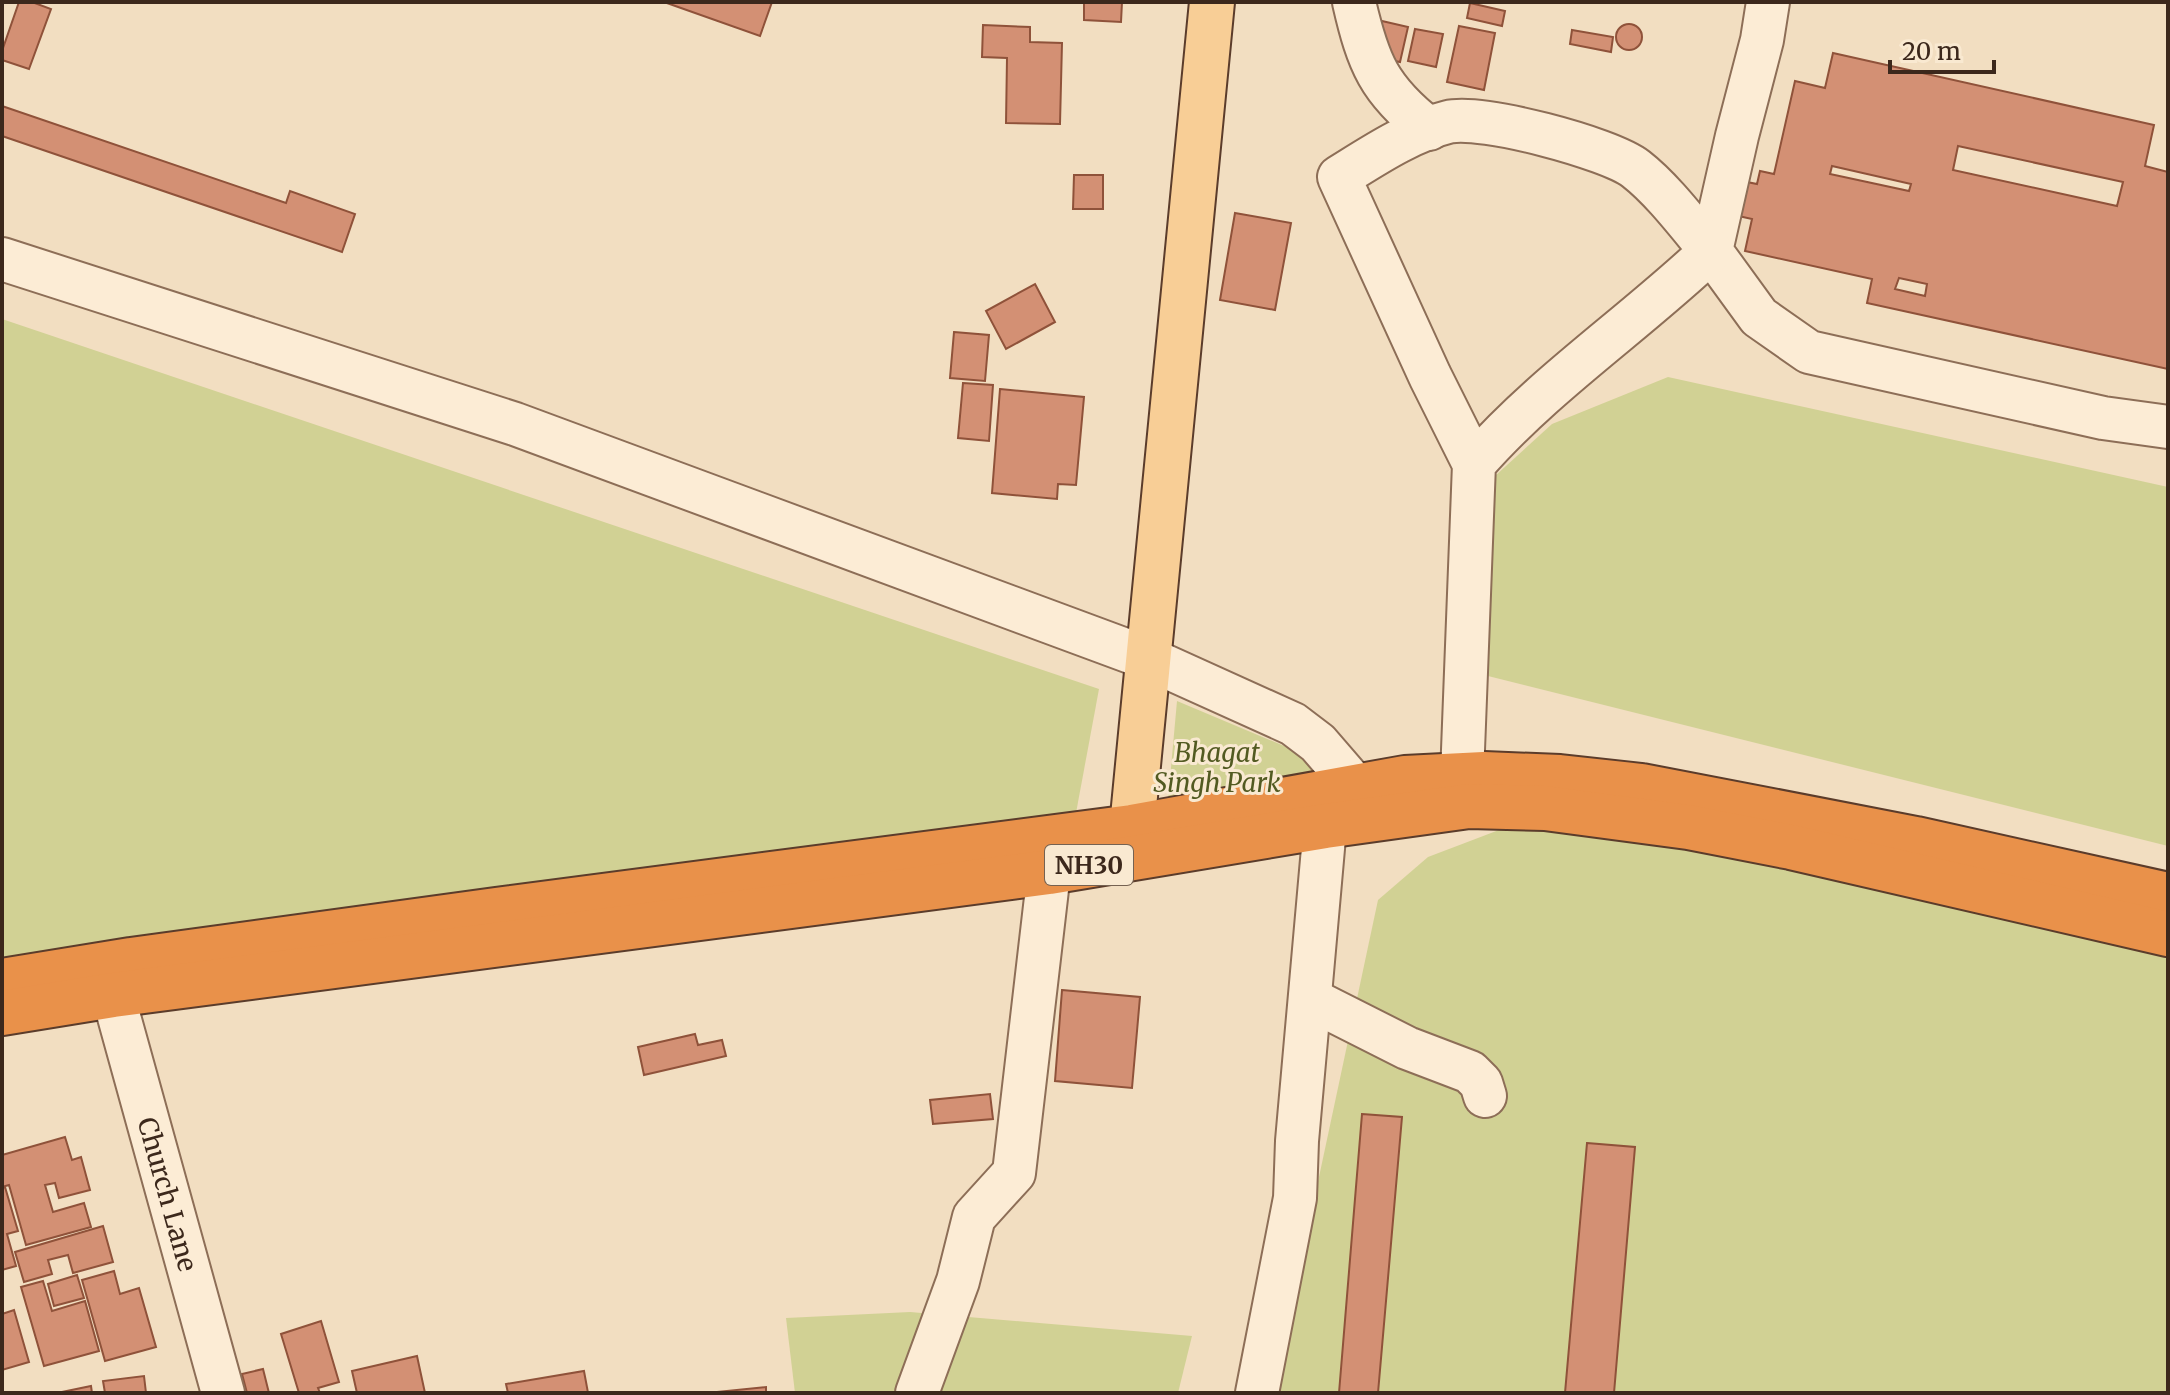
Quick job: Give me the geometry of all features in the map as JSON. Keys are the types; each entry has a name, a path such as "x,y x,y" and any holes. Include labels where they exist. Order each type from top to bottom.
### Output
{"highway":[{"path":"2,981 110,980 496,910 1130,842 1405,778 1560,777 1642,786 1916,839 2168,895"},
{"name":"NH30","path":"2,1013 110,980 1049,872 1130,842 1325,826 1469,806 1545,808 1688,827 1791,847 2168,934"}],"main road":[{"path":"1130,842 1212,2"}],"street":[{"path":"1354,2 1377,77 1400,107 1429,129"},
{"path":"1474,464 1507,426 1669,291 1711,251 1762,40 1768,2"},
{"path":"1462,776 1474,464 1339,177 1395,142 1449,121 1487,122 1583,146 1635,168 1711,251 1759,317 1809,352 2103,418 2168,427"},
{"path":"2,259 515,424 1147,658 1293,724 1318,743 1356,787"},
{"path":"1257,1393 1295,1198 1325,826"},
{"path":"917,1393 958,1281 974,1217 1014,1173 1049,872"},
{"name":"Church Lane","path":"110,980 223,1393"},
{"path":"1310,999 1407,1048 1470,1072 1481,1083 1485,1096"}],"green space":[{"path":"2,319 1099,689 1076,813 2,968"},
{"path":"1668,377 2168,487 2168,846 1456,668 1495,476 1552,424"},
{"name":"Bhagat Singh Park","path":"1177,701 1377,785 1166,823"},
{"path":"1520,822 2168,923 2168,1393 1273,1393 1378,900 1428,857"},
{"path":"910,1312 1192,1336 1178,1393 795,1393 786,1318"}],"building":[{"path":"19,2 32,2 51,9 29,69 2,60 2,51"},
{"path":"664,2 772,2 760,36"},
{"path":"1084,2 1122,2 1121,22 1084,20"},
{"path":"1470,3 1505,11 1502,26 1467,18"},
{"path":"1382,21 1408,27 1400,62 1375,57"},
{"path":"1629,24 1638,28 1642,37 1638,46 1629,50 1620,46 1616,37 1620,28"},
{"path":"983,25 1030,27 1030,42 1062,43 1060,124 1006,123 1007,58 982,57"},
{"path":"1459,26 1495,33 1484,90 1447,82"},
{"path":"1415,29 1443,34 1436,67 1408,61"},
{"path":"1572,30 1613,37 1611,52 1570,44"},
{"path":"1833,53 2154,125 2145,166 2168,172 2168,369 1867,303 1872,279 1745,251 1752,219 1725,213 1732,179 1757,184 1760,171 1774,174 1795,81 1825,88","holes":["1958,146 2123,182 2117,206 1953,170","1832,166 1911,184 1909,191 1830,174","1899,278 1927,284 1925,296 1895,289"]},
{"path":"2,106 286,203 290,191 355,214 342,252 2,136"},
{"path":"1074,175 1103,175 1103,209 1073,209"},
{"path":"1235,213 1291,223 1275,310 1220,300"},
{"path":"1035,284 1055,322 1006,349 986,311"},
{"path":"954,332 989,335 985,381 950,378"},
{"path":"963,383 993,385 989,441 958,438"},
{"path":"1000,389 1084,397 1076,485 1058,484 1057,499 992,493"},
{"path":"1062,990 1140,997 1132,1088 1055,1081"},
{"path":"695,1034 698,1045 722,1040 726,1056 644,1075 638,1047"},
{"path":"990,1094 993,1119 933,1124 930,1100"},
{"path":"1362,1114 1402,1117 1378,1393 1339,1393"},
{"path":"65,1137 72,1160 81,1157 90,1190 59,1198 55,1183 45,1185 53,1212 84,1203 91,1227 26,1245 9,1185 2,1187 2,1155"},
{"path":"1587,1143 1635,1147 1614,1393 1565,1393"},
{"path":"5,1187 18,1231 7,1234 16,1266 2,1270 2,1188"},
{"path":"103,1226 113,1262 73,1273 68,1255 48,1260 52,1274 24,1282 15,1252"},
{"path":"114,1271 120,1294 139,1288 156,1347 105,1361 82,1280"},
{"path":"77,1275 84,1298 54,1306 48,1284"},
{"path":"43,1281 52,1311 85,1301 99,1351 44,1366 21,1287"},
{"path":"14,1310 29,1362 2,1370 2,1314"},
{"path":"321,1321 339,1382 318,1388 320,1393 299,1393 281,1334"},
{"path":"417,1356 425,1393 357,1393 352,1371"},
{"path":"263,1369 269,1393 247,1393 242,1374"},
{"path":"584,1371 588,1393 508,1393 506,1384"},
{"path":"144,1376 146,1393 105,1393 103,1381"},
{"path":"91,1386 92,1393 57,1393"},
{"path":"766,1387 766,1393 707,1393"}]}
